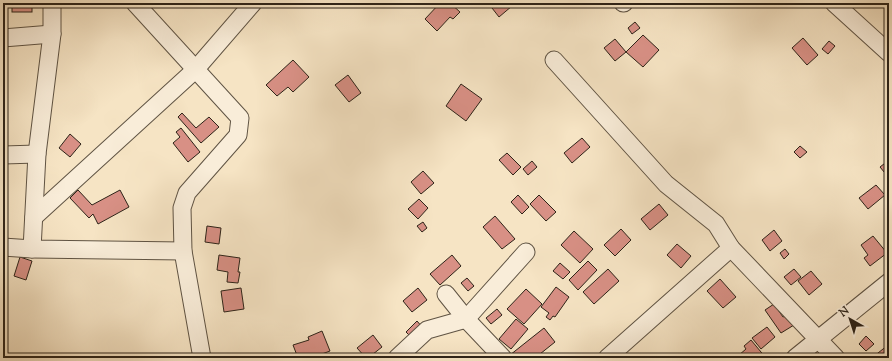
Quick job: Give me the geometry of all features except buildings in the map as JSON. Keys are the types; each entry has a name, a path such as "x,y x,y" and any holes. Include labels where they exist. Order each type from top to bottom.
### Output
{"street":[{"path":"32,249 37,154 52,34 52,3"},
{"path":"135,3 240,118 238,135 188,193 182,208 183,251 202,358"},
{"path":"34,217 195,70 253,3"},
{"path":"834,3 889,53"},
{"path":"3,38 52,34"},
{"path":"554,60 666,184 716,224 731,248 836,358"},
{"path":"3,156 37,154"},
{"path":"3,247 32,249 183,251"},
{"path":"607,358 731,248"},
{"path":"397,358 427,330 466,319 526,252"},
{"path":"795,358 889,282"},
{"path":"446,294 466,319 503,358"}]}
